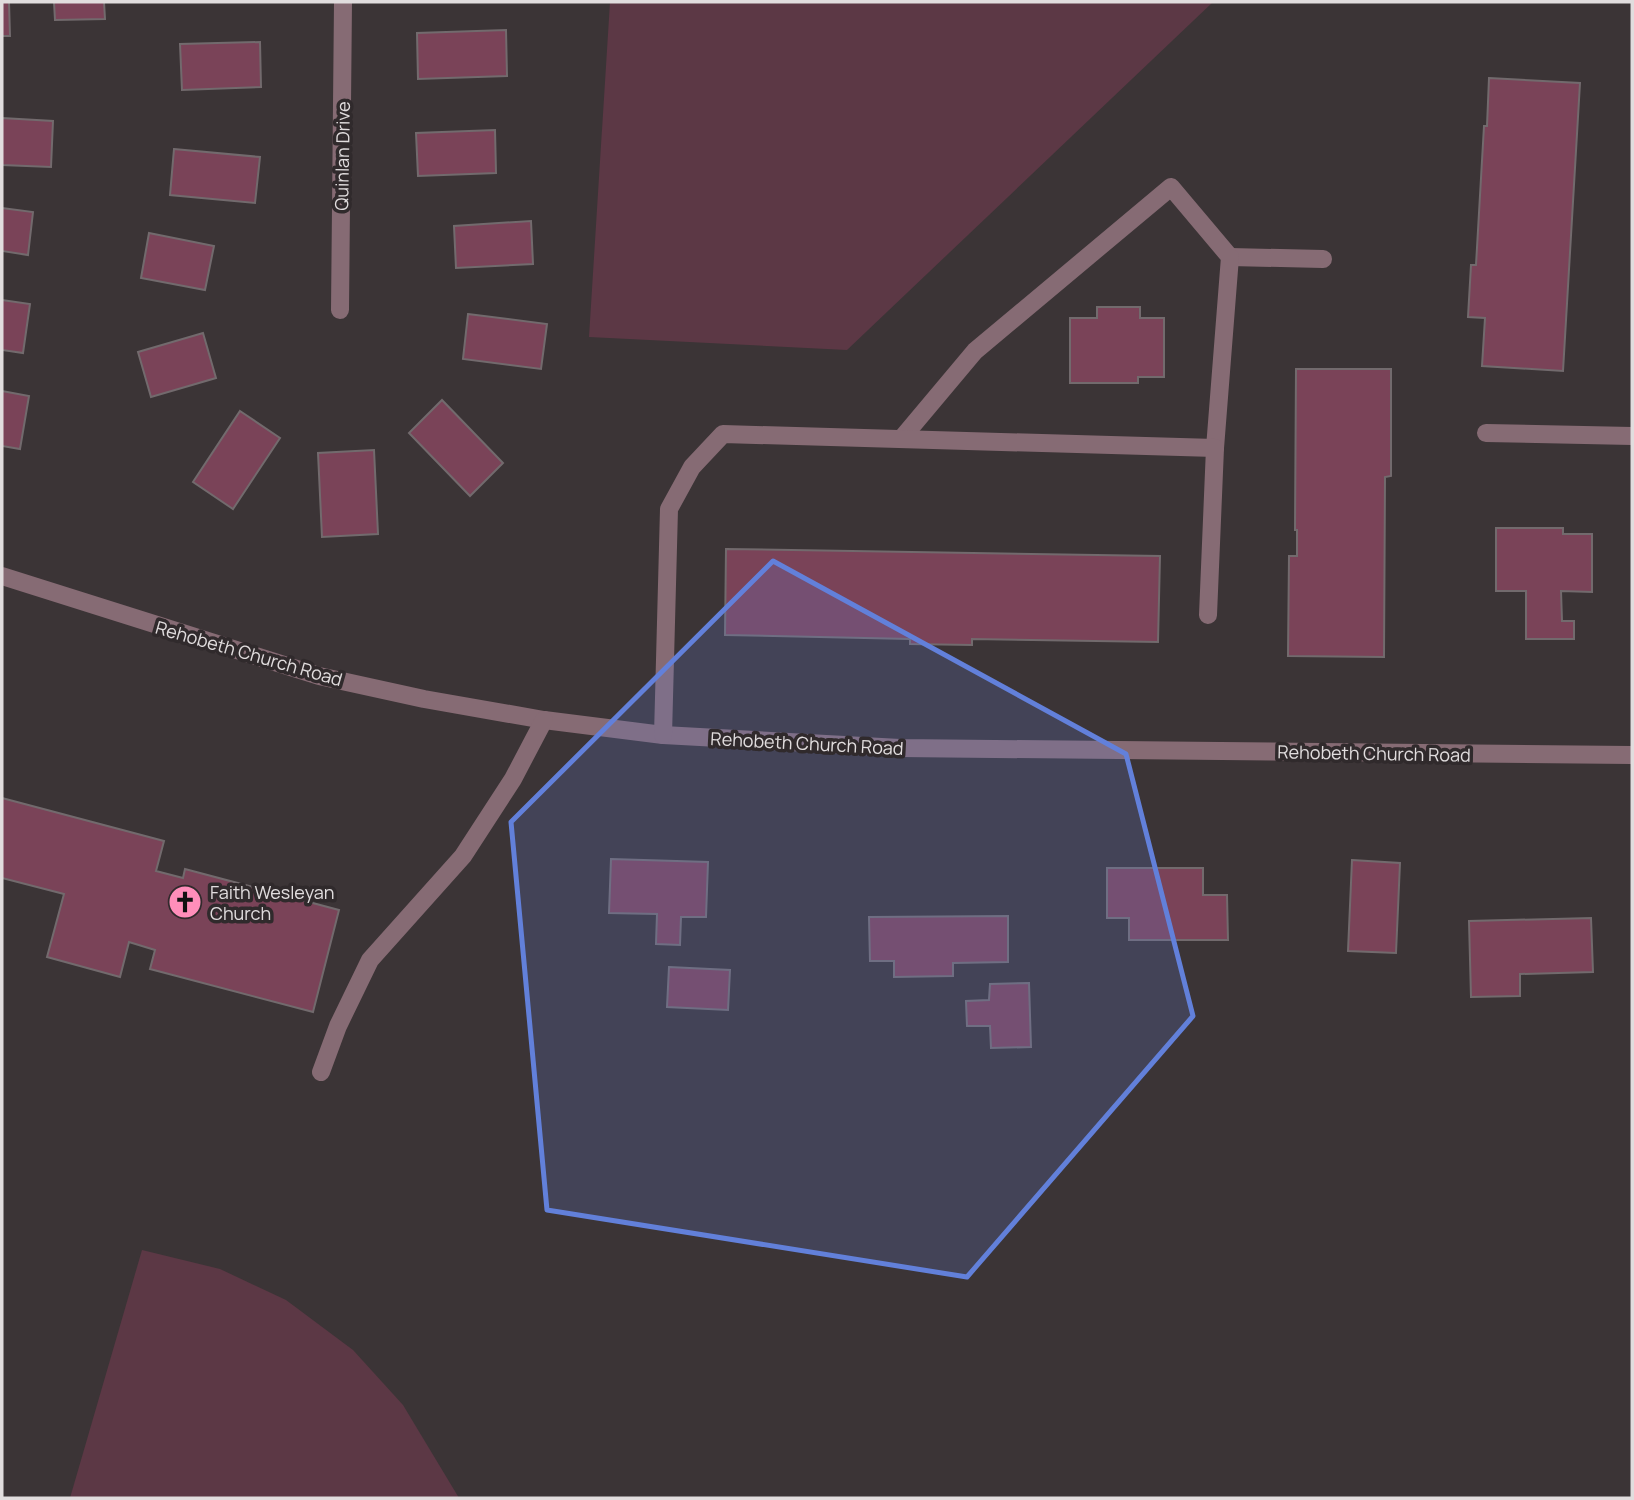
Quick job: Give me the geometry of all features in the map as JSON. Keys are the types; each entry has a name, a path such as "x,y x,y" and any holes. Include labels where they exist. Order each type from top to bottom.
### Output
{"street":[{"name":"Quinlan Drive","path":"340,310 344,2"},
{"path":"902,438 975,351 1171,187 1230,257 1214,448 1208,615"},
{"path":"1230,257 1323,259"},
{"path":"1486,433 1632,436"},
{"path":"663,735 669,509 692,467 723,434 1214,448"},
{"name":"Rehobeth Church Road","path":"2,576 319,676 424,699 544,720 663,735 900,748 1632,755"},
{"path":"321,1072 338,1026 370,960 463,856 513,779 544,720"}],"highlighted area":[{"path":"773,561 1126,754 1193,1016 967,1277 547,1210 511,822"}],"shaded area":[{"path":"610,2 1213,2 847,350 589,337"},
{"path":"142,1250 220,1269 286,1300 353,1350 403,1405 459,1498 70,1498"}],"building":[{"path":"2,2 9,2 10,36 2,36"},
{"path":"54,2 104,2 105,19 55,20"},
{"path":"506,30 507,76 418,79 417,33"},
{"path":"260,42 261,87 182,90 180,44"},
{"path":"1489,78 1580,83 1563,371 1482,366 1485,318 1468,317 1471,265 1476,265"},
{"path":"2,118 53,121 51,167 2,165"},
{"path":"495,130 496,173 418,176 416,133"},
{"path":"174,149 260,157 255,203 170,195"},
{"path":"2,208 33,212 28,255 2,251"},
{"path":"531,221 533,264 456,268 454,226"},
{"path":"149,233 214,246 205,290 141,278"},
{"path":"2,300 30,304 23,353 2,350"},
{"path":"1097,307 1140,307 1140,318 1164,318 1164,377 1138,377 1138,383 1070,383 1070,318 1097,318"},
{"path":"468,314 547,324 541,369 463,359"},
{"path":"203,333 216,378 151,397 138,352"},
{"path":"1296,369 1391,369 1391,476 1385,477 1384,657 1288,656 1289,556 1297,556"},
{"path":"2,391 29,396 20,449 2,446"},
{"path":"442,400 503,463 470,496 409,433"},
{"path":"240,411 280,438 233,509 193,482"},
{"path":"374,450 378,534 322,537 318,453"},
{"path":"1496,528 1563,528 1563,534 1592,534 1592,592 1561,591 1562,621 1574,621 1574,639 1526,639 1526,591 1496,591"},
{"path":"726,549 1160,556 1158,642 972,639 972,645 910,644 910,639 725,635"},
{"name":"Faith Wesleyan Church","path":"2,798 164,841 156,871 183,878 185,869 339,910 313,1012 150,969 155,950 129,942 120,977 47,957 64,894 2,878"},
{"path":"611,859 708,862 706,917 681,917 680,945 656,944 657,914 609,913"},
{"path":"1352,860 1400,863 1396,953 1348,951"},
{"path":"1107,868 1203,868 1203,895 1227,895 1228,940 1129,940 1129,918 1107,918"},
{"path":"1008,916 1008,962 953,963 953,976 894,977 894,961 870,961 869,917"},
{"path":"1591,918 1593,972 1520,974 1520,996 1471,997 1469,921"},
{"path":"669,967 730,970 728,1010 667,1007"},
{"path":"1029,983 1031,1047 991,1048 990,1026 967,1026 966,1001 989,1000 990,984"}],"place":[{"name":"Faith Wesleyan Church","path":"185,902"}]}
